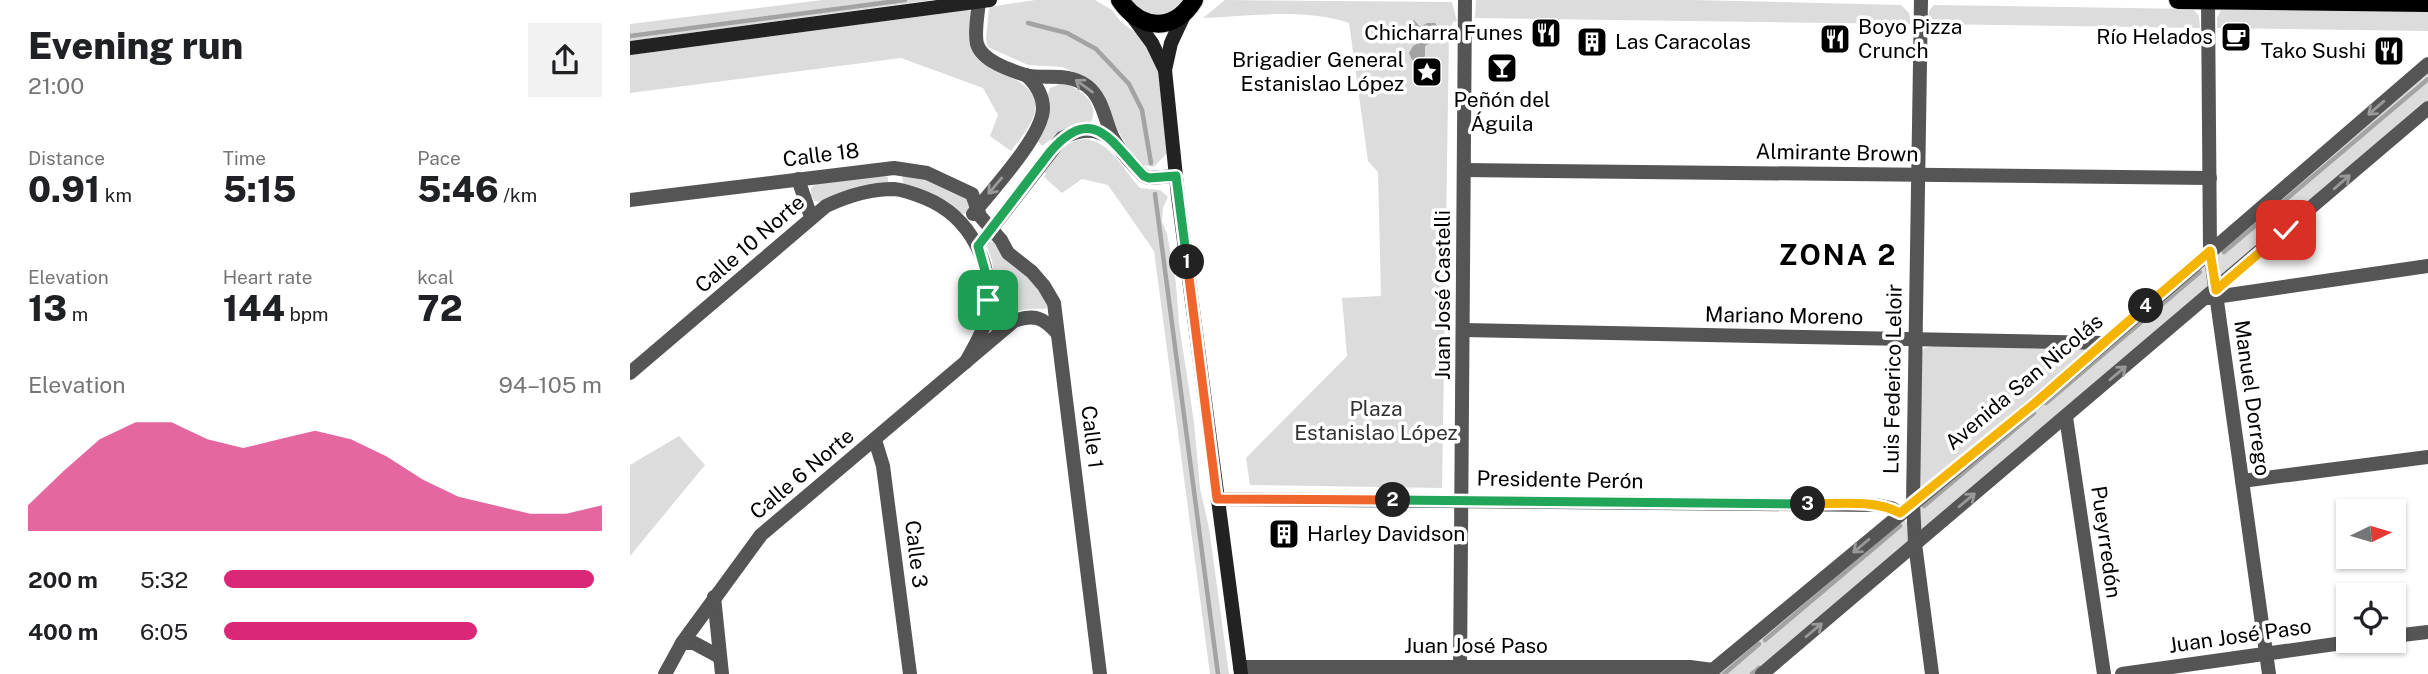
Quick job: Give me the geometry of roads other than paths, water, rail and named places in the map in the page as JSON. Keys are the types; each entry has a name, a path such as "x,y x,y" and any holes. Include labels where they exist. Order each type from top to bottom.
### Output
{"main road":[{"path":"1110,0 1145,22 1159,24 1173,21 1189,8 1206,0"},
{"path":"2178,0 2428,4"},
{"path":"630,47 984,1"},
{"path":"1189,8 1171,43 1165,69 1176,176 1240,670"},
{"path":"1127,10 1152,43 1165,69"}],"street":[{"name":"Juan José Castelli","path":"1460,671 1465,0"},
{"name":"Luis Federico Leloir","path":"1921,0 1913,502 1915,544 1932,674"},
{"path":"964,224 1013,164 1038,128 1043,110 1041,97 1033,81 981,53 976,42 984,1"},
{"name":"Manuel Dorrego","path":"2208,1 2210,251 2213,295 2269,674"},
{"name":"Avenida San Nicolás","path":"1710,672 2025,411 2428,64"},
{"path":"1026,75 1059,75 1075,79 1087,86 1101,106 1114,140 1144,176 1176,176"},
{"path":"1041,97 1043,87 1050,79 1059,75"},
{"path":"1086,130 1100,118 1101,106"},
{"path":"1762,674 2213,295 2428,108"},
{"path":"978,246 1062,138 1074,131 1086,130 1097,131 1114,140"},
{"path":"1030,139 1033,153 1039,157 1046,156"},
{"path":"894,169 895,189"},
{"name":"Calle 18","path":"630,200 798,179 911,169 947,180 972,194 980,216 992,229"},
{"name":"Almirante Brown","path":"1464,170 2210,178"},
{"path":"798,179 811,217"},
{"name":"Calle 10 Norte","path":"630,373 811,217 841,199 895,189 934,202 950,211 964,224 978,246"},
{"name":"Calle 1","path":"992,229 1007,253 1032,272 1054,303 1100,674"},
{"name":"Calle 6 Norte","path":"966,362 987,316 987,278 978,246"},
{"path":"2213,295 2428,266"},
{"name":"Calle 6 Norte","path":"665,674 682,643 761,535 1013,321 1036,316 1046,320 1058,333"},
{"name":"Mariano Moreno","path":"1464,330 2103,343"},
{"name":"Pueyrredón","path":"2066,417 2104,674"},
{"name":"Calle 3","path":"875,440 883,466 910,674"},
{"path":"2242,481 2428,457"},
{"name":"Presidente Perón","path":"1217,499 1875,505 1900,513"},
{"path":"714,597 722,674"},
{"path":"2406,635 2428,632"},
{"path":"682,643 694,643 720,657"},
{"name":"Juan José Paso","path":"2122,674 2336,644"},
{"name":"Juan José Paso","path":"1240,670 1460,671 1690,667 1710,672"}],"waterway":[{"path":"630,36 905,0"},
{"path":"1028,23 1067,33 1096,49 1129,84 1142,110 1151,163"},
{"path":"2224,252 2428,79"},
{"path":"1155,194 1218,674"},
{"path":"2046,403 2200,272"},
{"path":"1924,506 2034,413"},
{"path":"1765,640 1900,526"},
{"path":"1724,674 1759,644"},
{"path":"1752,674 1759,668"}],"place":[{"name":"Chicharra Funes","path":"1546,33"},
{"name":"Río Helados","path":"2236,37"},
{"name":"Boyo Pizza Crunch","path":"1835,39"},
{"name":"Las Caracolas","path":"1592,42"},
{"name":"Tako Sushi","path":"2389,51"},
{"name":"Peñón del Águila","path":"1502,68"},
{"name":"Brigadier General Estanislao López","path":"1427,72"},
{"name":"Harley Davidson","path":"1284,534"}],"district":[{"name":"ZONA 2","path":"1838,255"}],"park label":[{"name":"Plaza Estanislao López","path":"1376,421"}]}
